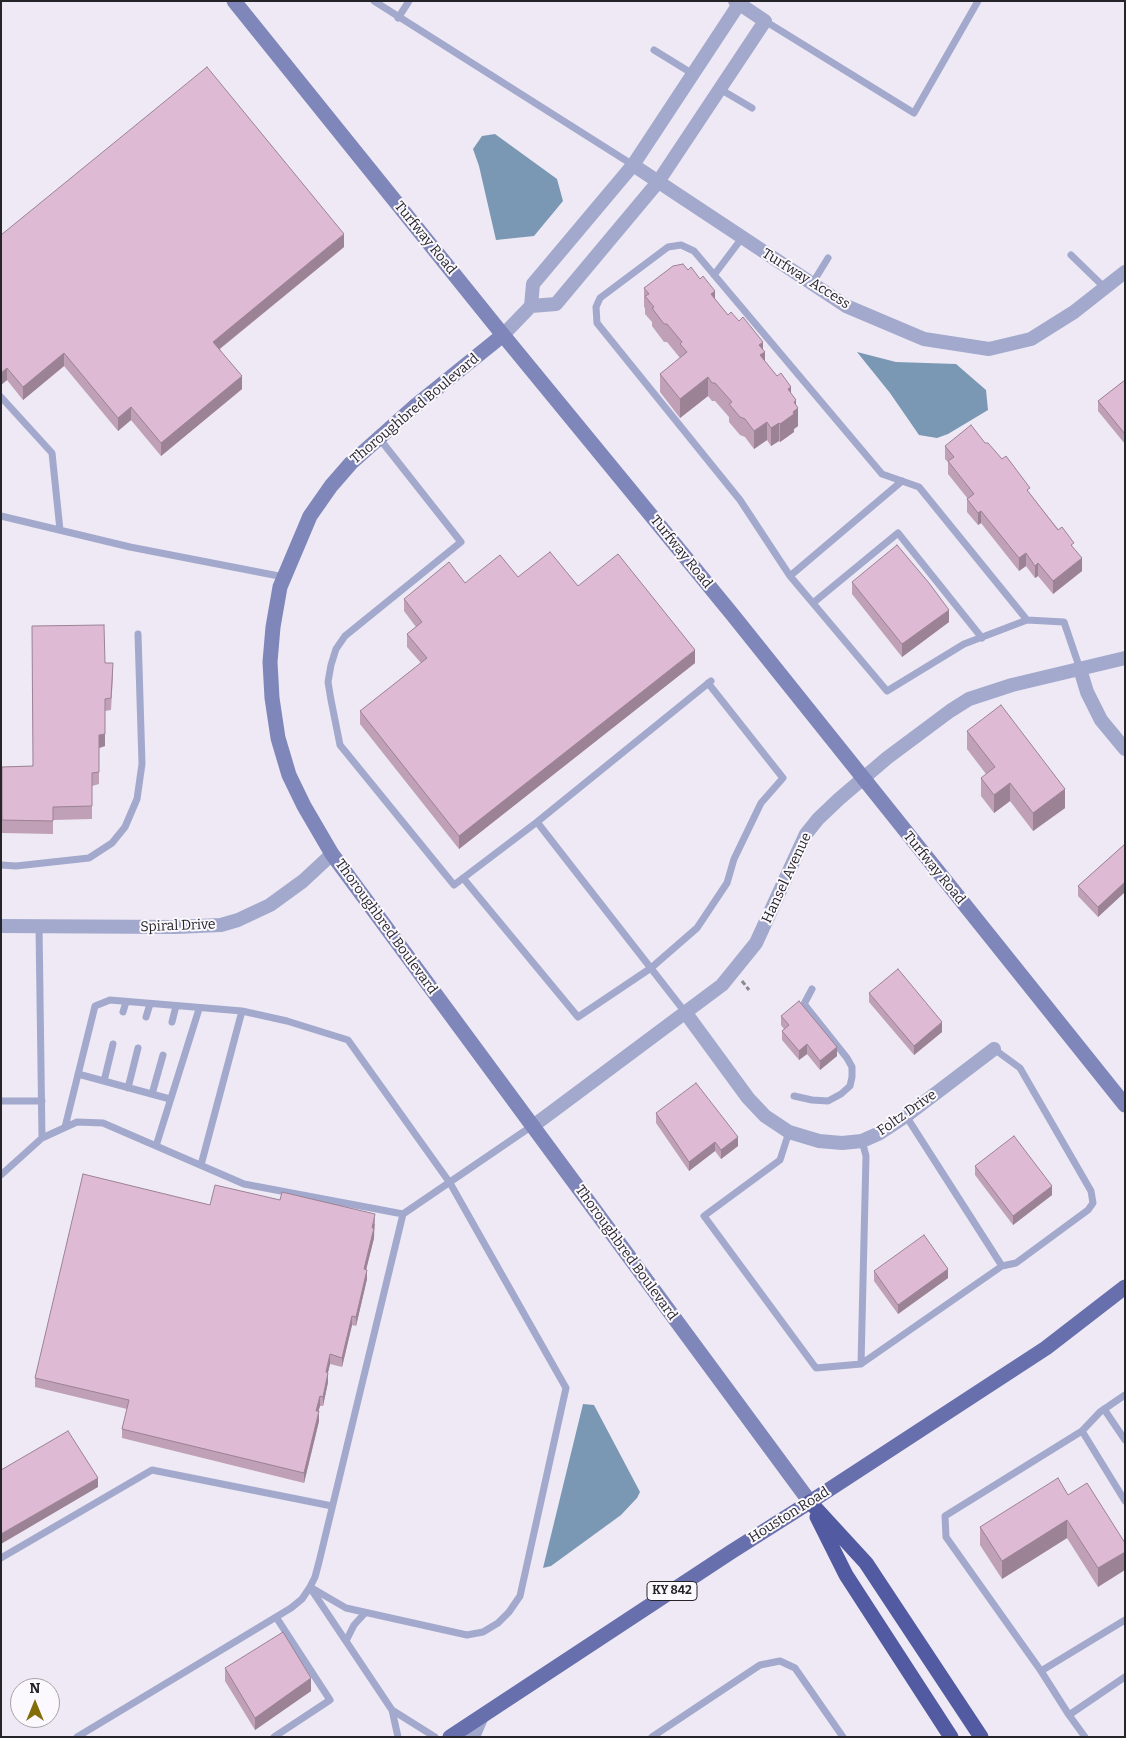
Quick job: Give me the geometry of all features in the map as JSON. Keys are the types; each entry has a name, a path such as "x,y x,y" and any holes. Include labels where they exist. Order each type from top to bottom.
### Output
{"highway":[{"path":"810,1502 846,1575 951,1737"},
{"path":"810,1502 866,1563 982,1737"}],"main road":[{"name":"Turfway Road","path":"234,1 503,335 726,607 1125,1105"},
{"name":"Thoroughbred Boulevard","path":"503,335 414,406 351,463 331,486 310,516 280,587 273,627 270,662 272,698 278,738 289,775 304,806 332,854 810,1502"},
{"name":"Houston Road","path":"450,1737 1046,1348 1124,1289"}],"street":[{"path":"503,335 531,306 532,284 633,165 693,74 737,2 765,21 658,182 556,304 531,306"},
{"name":"Turfway Access","path":"633,165 846,306 924,339 989,349 1031,339 1074,312 1125,272"},
{"name":"Hansel Avenue","path":"532,1126 722,985 756,943 806,834 818,819 862,778 950,711 969,699 1012,684 1125,658"},
{"path":"1080,669 1101,720 1125,749"},
{"name":"Spiral Drive","path":"1,926 175,927 221,924 238,920 270,905 304,880 332,854"},
{"name":"Foltz Drive","path":"686,1012 748,1098 766,1116 789,1132 819,1142 842,1143 862,1141 880,1133 906,1116 994,1049"},
{"path":"473,1737 482,1716"}],"lane":[{"path":"374,1 398,18 633,165"},
{"path":"398,18 409,1"},
{"path":"765,21 914,113 978,1"},
{"path":"654,50 693,74"},
{"path":"720,89 752,108"},
{"path":"714,275 742,238"},
{"path":"1027,620 919,487 882,474 694,251 681,245 668,248 600,298 596,307 597,323 740,500 790,576 887,691 964,644 1027,620 1064,622 1080,669"},
{"path":"1071,255 1105,288"},
{"path":"812,284 828,258"},
{"path":"1,398 52,454 60,530"},
{"path":"379,438 461,542 345,636 336,650 331,665 328,682 331,700 340,745 454,885 462,878 537,822 709,682 783,778 761,803 734,859 727,883 697,928 651,968 578,1017 462,878"},
{"path":"790,576 902,481"},
{"path":"1,516 130,547 284,577"},
{"path":"813,603 898,533 982,638"},
{"path":"1,865 16,866 89,858 112,843 125,827 137,799 142,764 138,634"},
{"path":"537,822 686,1012"},
{"path":"39,926 42,1138"},
{"path":"794,1096 828,1101 841,1094 850,1086 852,1077 852,1067 847,1058 804,1004 812,989"},
{"path":"65,1127 95,1006 110,1000 242,1011 287,1021 348,1040 450,1183 566,1388 520,1596 509,1612 498,1623 483,1632 467,1635 346,1608 310,1587"},
{"path":"123,1012 126,1002"},
{"path":"146,1017 150,1004"},
{"path":"172,1022 176,1006"},
{"path":"156,1146 199,1008"},
{"path":"201,1165 242,1011"},
{"path":"104,1081 113,1044"},
{"path":"128,1088 138,1048"},
{"path":"789,1132 780,1160 704,1216 816,1368 861,1364 1002,1266 1016,1264 1088,1210 1092,1203 1091,1191 1020,1068 994,1049"},
{"path":"152,1094 163,1055"},
{"path":"78,1074 170,1099"},
{"path":"1,1101 42,1101"},
{"path":"906,1116 1002,1266"},
{"path":"1,1174 42,1138 78,1122 103,1123 244,1184 404,1214"},
{"path":"77,1737 276,1617 302,1599 315,1577 404,1214 532,1126"},
{"path":"861,1364 866,1156 862,1141"},
{"path":"1084,1737 1041,1672 946,1537 945,1516 1082,1431 1104,1409 1125,1395"},
{"path":"1104,1409 1125,1440"},
{"path":"1082,1431 1125,1501"},
{"path":"1,1558 152,1470 332,1506"},
{"path":"310,1587 392,1710 398,1737"},
{"path":"346,1641 354,1625 365,1613"},
{"path":"274,1737 330,1700 276,1617"},
{"path":"1041,1672 1125,1620"},
{"path":"652,1737 760,1666 780,1661 795,1668 843,1737"},
{"path":"1069,1715 1125,1677"},
{"path":"392,1710 435,1737"}],"path":[{"path":"742,981 749,990"}],"water":[{"path":"495,134 557,179 563,201 534,236 496,240 479,166 473,149 482,136"},
{"path":"857,352 896,362 956,364 986,390 988,410 948,434 937,438 919,435 890,393"},
{"path":"583,1404 594,1405 640,1492 637,1498 621,1515 551,1566 543,1568"}],"building":[{"path":"207,67 344,234 213,342 242,376 161,443 131,407 118,418 64,353 23,387 7,368 1,373 1,235"},
{"path":"683,264 688,270 691,267 700,279 703,276 715,291 711,294 728,315 731,312 739,321 743,317 763,342 759,345 765,352 760,355 777,376 781,373 791,387 788,389 796,400 794,402 798,408 793,412 794,414 780,424 771,428 767,422 754,431 745,419 740,417 729,404 732,402 708,377 680,399 660,374 687,352 680,344 682,342 667,324 664,324 652,308 654,307 645,296 649,294 644,288 673,266"},
{"path":"1125,380 1125,434 1098,401"},
{"path":"971,425 985,443 988,443 1002,459 1006,456 1030,488 1027,490 1058,530 1062,527 1074,543 1071,545 1082,558 1053,581 1038,563 1035,566 1026,553 1019,558 981,511 978,513 967,499 974,494 948,461 954,457 945,446"},
{"path":"897,545 949,610 902,644 852,582"},
{"path":"550,552 578,586 618,554 695,650 459,836 360,711 427,658 407,634 422,622 404,599 449,562 465,583 500,555 518,577"},
{"path":"104,625 105,663 113,663 111,698 105,699 105,734 99,735 99,772 92,773 92,806 53,807 53,821 2,820 2,767 33,766 32,626"},
{"path":"1001,705 1065,789 1033,813 1010,783 994,795 981,778 995,767 967,731"},
{"path":"1125,844 1125,882 1098,907 1078,886"},
{"path":"898,969 942,1022 914,1046 869,993"},
{"path":"799,1001 837,1047 820,1061 807,1044 799,1051 782,1031 789,1025 781,1016"},
{"path":"696,1083 738,1137 721,1150 715,1142 689,1162 656,1113"},
{"path":"1014,1136 1052,1186 1013,1216 975,1166"},
{"path":"83,1174 210,1205 215,1185 280,1200 282,1192 375,1214 372,1228 374,1228 364,1269 367,1270 356,1317 352,1316 342,1358 330,1354 323,1397 320,1396 316,1411 319,1411 304,1473 122,1429 129,1400 35,1378"},
{"path":"924,1235 948,1269 898,1305 874,1271"},
{"path":"68,1431 98,1478 1,1534 1,1470"},
{"path":"1058,1478 1068,1495 1087,1483 1125,1543 1125,1552 1098,1568 1067,1520 1002,1561 980,1527"},
{"path":"283,1632 311,1678 255,1718 225,1668"}]}
